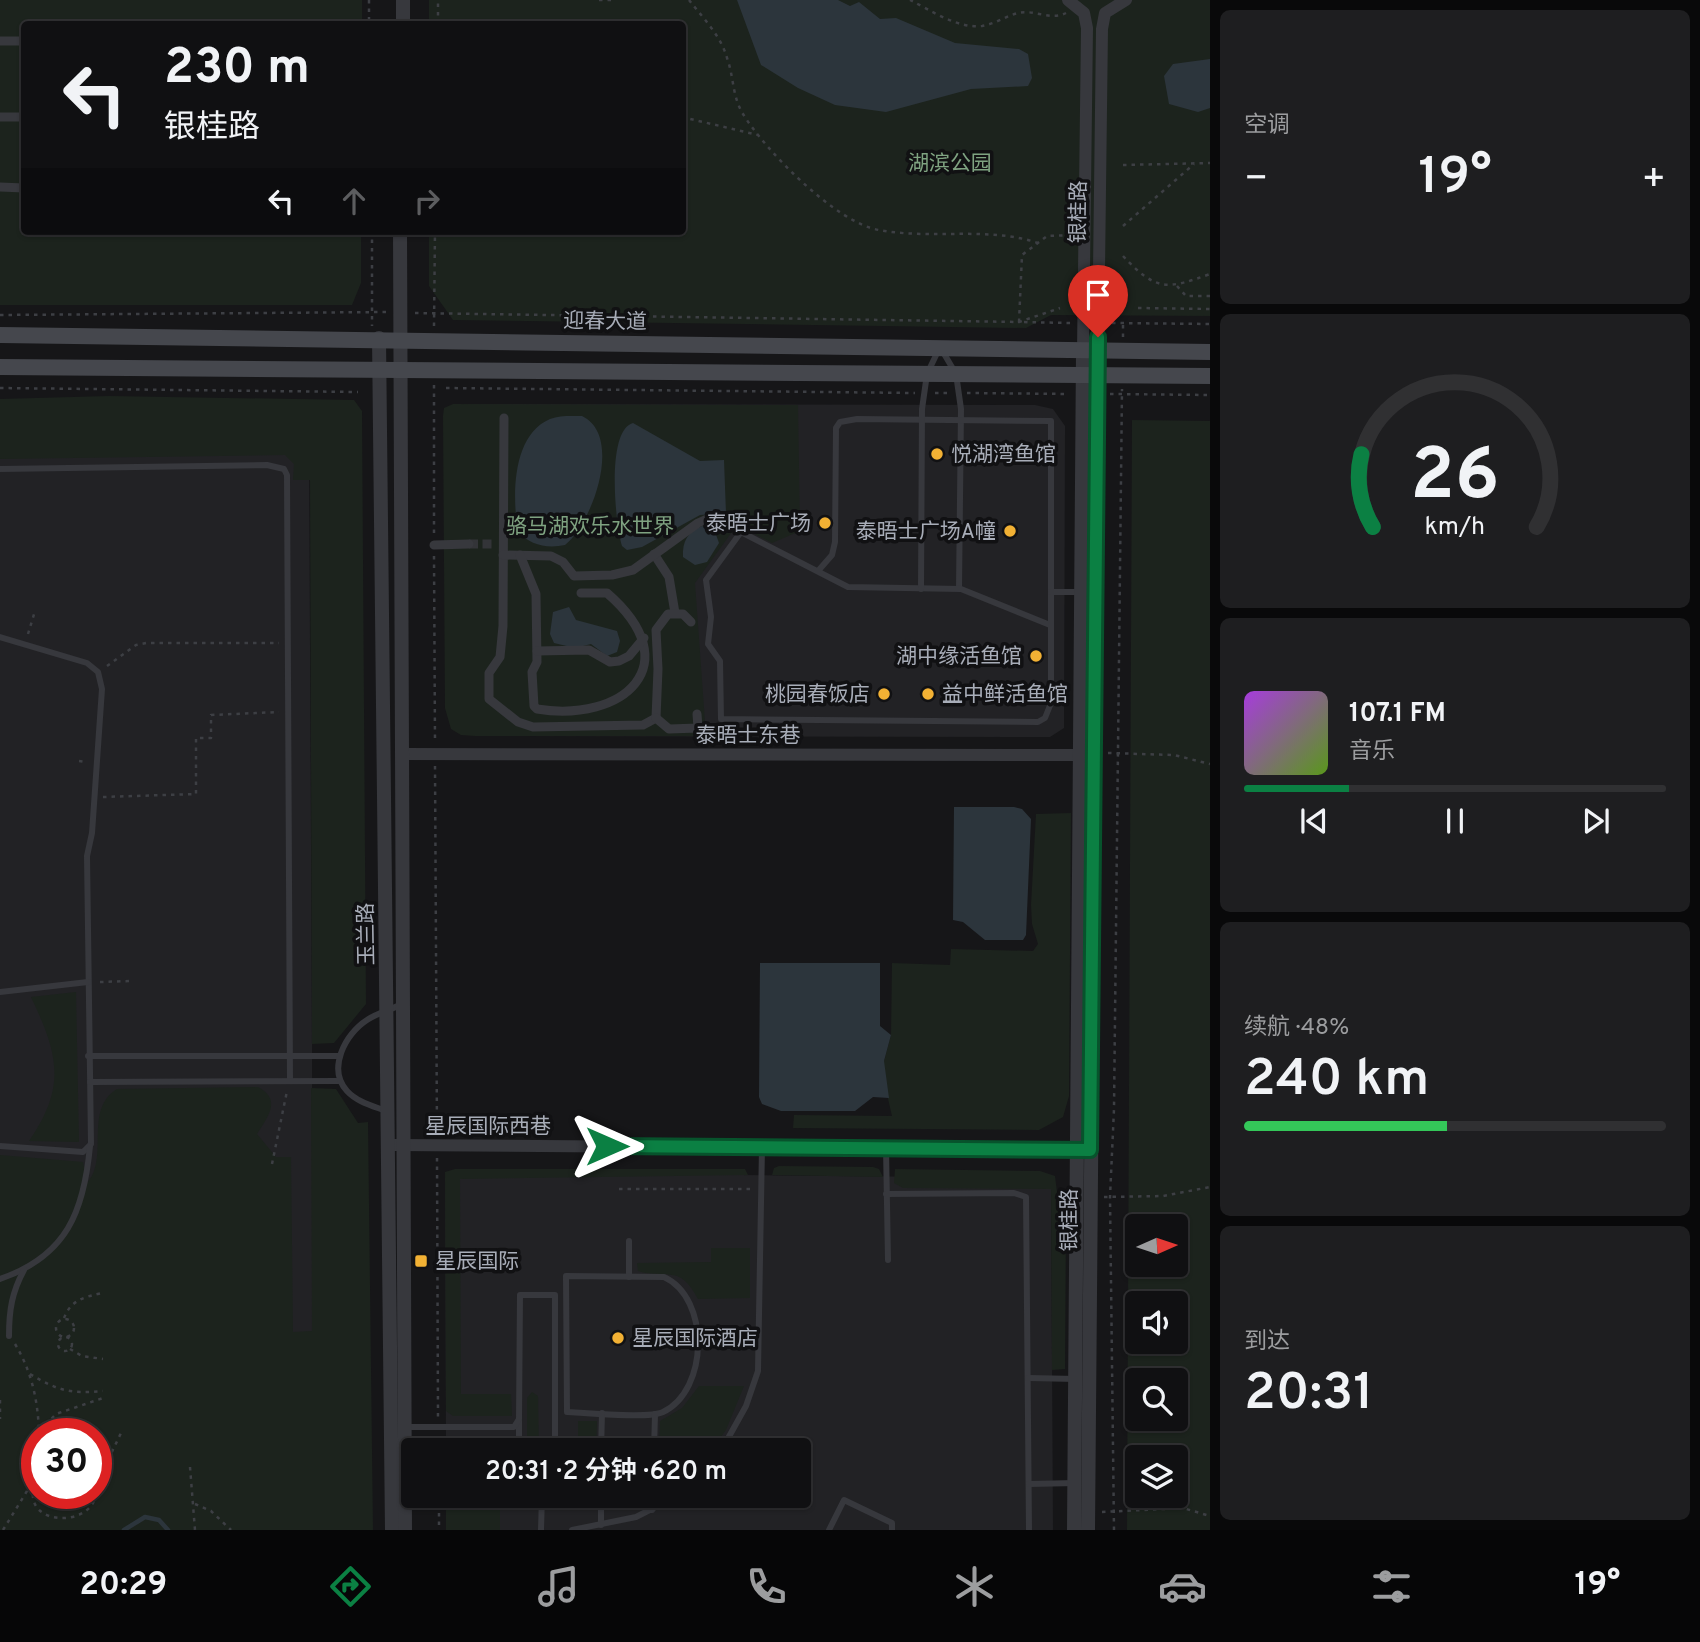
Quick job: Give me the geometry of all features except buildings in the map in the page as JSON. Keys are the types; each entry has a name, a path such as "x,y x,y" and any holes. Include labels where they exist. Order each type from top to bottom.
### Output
{"main road":[{"name":"迎春大道","path":"0,335 400,338 1210,352"},
{"path":"0,367 1210,376"}],"street":[{"path":"403,0 403,21"},
{"path":"1076,7 1105,13 1126,0"},
{"name":"银桂路","path":"1076,7 1087,28 1084,234 1090,351"},
{"name":"银桂路","path":"1074,1530 1082,1483 1090,351 1102,29 1105,13"},
{"path":"0,41 21,41"},
{"path":"0,117 21,117"},
{"path":"0,187 21,188"},
{"name":"玉兰路","path":"396,1145 403,1118 400,235"},
{"name":"玉兰路","path":"375,338 379,370 388,1112 396,1145 398,1427 401,1459"},
{"name":"银桂路","path":"1089,754 1081,592 1090,394"},
{"path":"504,418 499,544 503,555 502,647 498,663 489,673 489,699 518,722 533,727 643,725 656,718"},
{"path":"503,555 551,556 563,562 574,576 624,574 703,520 708,519 723,526"},
{"path":"434,541 469,544"},
{"path":"654,554 669,577 676,613"},
{"path":"520,555 536,594 537,662 532,672 534,706 543,710 595,708 635,686 644,669 643,638 622,606 607,593 581,593"},
{"path":"656,718 656,630 668,614 683,614 691,622"},
{"path":"537,651 589,650 600,658 619,661 629,656 643,638"},
{"path":"656,718 669,729 698,728 697,714"},
{"name":"泰晤士东巷","path":"401,754 1089,754"},
{"name":"星辰国际西巷","path":"396,1145 1084,1150"},
{"name":"银桂路","path":"1082,1379 1090,1198 1084,1150"},
{"name":"银桂路","path":"1082,1483 1088,1512 1088,1530"},
{"name":"玉兰路","path":"393,1530 401,1490"},
{"name":"玉兰路","path":"404,1508 405,1530"}],"lane":[{"path":"921,589 924,393 927,374 940,347"},
{"path":"940,347 956,374 959,393 959,589"},
{"path":"818,571 832,555 835,542 836,428 840,422 847,419 1051,421 1051,592 1051,625 1051,703 1045,718 1038,722 722,719 720,661 708,644 711,617 704,587 706,580 741,532 848,587 959,589 974,592 1051,625"},
{"path":"0,469 267,465 284,470 289,482 290,1081"},
{"path":"1051,592 1081,592"},
{"path":"0,637 87,663 99,672 102,689 95,797 87,856 91,1144 87,1184 80,1208 49,1252 25,1268 0,1279"},
{"path":"0,992 88,982"},
{"path":"402,1004 366,1020 351,1035 339,1056 340,1081 348,1092 362,1102 403,1118"},
{"path":"88,1056 339,1056"},
{"path":"90,1082 340,1081"},
{"path":"0,1146 83,1152 91,1144"},
{"path":"728,1438 746,1406 758,1371 762,1147"},
{"path":"886,1149 888,1260"},
{"path":"886,1194 1014,1193 1026,1197 1029,1530"},
{"path":"629,1241 629,1277"},
{"path":"9,1336 11,1299 25,1268"},
{"path":"566,1276 629,1277 664,1277 677,1283 690,1299 696,1321 696,1369 692,1383 670,1409 655,1414 566,1412 566,1276"},
{"path":"519,1438 520,1295 555,1295 555,1438"},
{"path":"1028,1378 1082,1379"},
{"path":"601,1438 602,1413"},
{"path":"654,1438 655,1414"},
{"path":"398,1427 514,1427 519,1419"},
{"path":"1029,1484 1082,1483"},
{"path":"829,1530 844,1500 891,1523 892,1530"},
{"path":"541,1530 542,1508"},
{"path":"601,1508 601,1525"},
{"path":"572,1530 601,1525 656,1508"}],"path":[{"path":"369,0 369,21"},
{"path":"438,0 438,21"},
{"path":"599,0 616,0"},
{"path":"690,0 719,40 727,58 735,98 758,135 795,176 855,221 875,230 922,236 1014,235 1038,243"},
{"path":"911,0 952,21 979,26 1005,20 1017,13 1058,17 1076,7"},
{"path":"686,118 758,135"},
{"path":"1123,165 1210,163"},
{"path":"1123,226 1194,164"},
{"path":"1019,323 1022,255 1047,236 1084,234"},
{"path":"372,235 375,338"},
{"path":"434,340 435,235"},
{"path":"1123,256 1143,278 1154,283 1177,286 1210,274"},
{"path":"1177,286 1186,296 1210,296"},
{"path":"0,315 373,312 1019,323 1060,308"},
{"path":"1138,308 1210,309"},
{"path":"1122,352 1123,323"},
{"path":"1138,323 1210,324"},
{"path":"434,371 439,1438"},
{"path":"1114,1530 1110,1197 1114,1109 1122,375"},
{"path":"0,388 358,392"},
{"path":"446,388 1210,395"},
{"path":"401,538 434,541"},
{"path":"25,644 35,611"},
{"path":"99,672 128,650 146,643 289,643"},
{"path":"95,797 196,794 196,738 211,738 211,715 289,712"},
{"path":"1089,754 1174,755 1210,764"},
{"path":"88,982 131,981"},
{"path":"272,1164 290,1081"},
{"path":"1090,1198 1163,1196 1210,1188"},
{"path":"619,1189 761,1189"},
{"path":"69,1349 71,1342 56,1329 60,1320 64,1319 69,1306 82,1298 102,1293"},
{"path":"64,1319 71,1322 73,1330 58,1342 60,1348 69,1349 82,1356 103,1359"},
{"path":"9,1336 30,1374 38,1418"},
{"path":"30,1374 51,1387 73,1394 103,1391"},
{"path":"52,1418 56,1414 103,1398"},
{"path":"0,1400 0,1419"},
{"path":"112,1452 121,1433"},
{"path":"190,1467 195,1530"},
{"path":"4,1530 21,1501"},
{"path":"195,1504 211,1511 231,1530"},
{"path":"439,1508 439,1530"},
{"path":"1088,1512 1184,1508 1210,1516"},
{"path":"37,1509 51,1524"},
{"path":"82,1521 93,1509"}],"shaded area":[{"path":"737,0 838,0 850,6 859,2 880,19 896,18 955,43 1019,49 1028,54 1032,78 1028,86 971,89 886,112 835,105 798,88 761,65"},
{"path":"1210,59 1210,108 1198,112 1169,104 1164,76 1173,64"},
{"name":"泰晤士广场","path":"468,404 1035,405 1053,409 1065,426 1064,728 1050,737 475,736"},
{"path":"582,416 594,426 601,442 602,460 593,500 585,519 565,545 545,546 533,543 518,531 516,517 515,484 522,452 537,427 550,419"},
{"path":"633,423 700,461 724,460 726,513 700,515 642,547 627,550 622,546 615,499 616,459 624,429"},
{"path":"0,436 309,446 312,1435 112,1496 112,1418 21,1418 21,1509 69,1509 0,1530"},
{"path":"702,526 714,529 719,543 707,562 695,565 683,557 684,546 690,534"},
{"path":"569,607 576,620 617,631 620,641 617,652 607,656 591,644 575,648 554,643 550,634 553,612"},
{"path":"954,807 1014,807 1022,809 1031,819 1026,935 1023,940 985,940 963,922 953,920"},
{"path":"760,963 880,963 880,1026 891,1035 884,1061 889,1098 873,1097 855,1111 781,1111 762,1104 759,1097"},
{"path":"445,1172 1051,1178 1053,1530 446,1530 446,1508 811,1508 811,1438 446,1438"}],"green space":[{"path":"0,0 362,0 362,21 21,21 21,235 361,235 361,283 352,305 0,305"},
{"name":"湖滨公园","path":"429,0 1210,0 1210,316 1051,315 1026,328 453,320 429,286 429,235 686,235 686,21 429,21"},
{"path":"109,396 354,400 362,411 366,1004 334,1043 312,1044 310,480 293,480 294,464 285,455 0,459 0,399"},
{"name":"骆马湖欢乐水世界","path":"453,404 798,405 800,531 772,543 737,525 695,583 706,736 475,736 461,735 451,729 445,708 443,416 444,408"},
{"path":"1132,420 1210,421 1210,1530 1127,1530 1127,1508 1188,1508 1188,1445 1127,1445 1127,1431 1188,1431 1188,1368 1128,1368 1128,1354 1188,1354 1188,1291 1128,1291 1128,1278 1188,1278 1188,1214 1128,1214"},
{"path":"1071,813 1069,1096 1063,1117 1039,1130 793,1128 794,1115 892,1116 884,1081 884,1061 891,1035 892,963 950,965 951,949 1033,951 1038,944 1032,924 1031,905 1036,814"},
{"path":"76,992 79,1142 29,1141 49,1103 54,1070 47,1036 31,997"},
{"path":"258,1087 270,1097 271,1109 257,1134 276,1157 291,1157 293,1332 312,1331 311,1088 336,1089 358,1123 368,1122 373,1530 0,1530 0,1155 83,1162 87,1183 97,1161 99,1121 107,1098 117,1089"},
{"path":"873,1167 879,1169 883,1177 772,1175 774,1168"},
{"path":"455,1169 745,1169 748,1175 460,1179 461,1394 511,1394 512,1416 453,1416 446,1411 445,1172"},
{"path":"895,1169 1040,1171 1055,1176 1059,1208 1066,1220 1065,1369 1052,1370 1051,1189 903,1188 894,1183"},
{"path":"711,1248 750,1248 750,1298 698,1299 679,1277 638,1271 637,1263 711,1262"},
{"path":"699,1386 744,1386 720,1438 659,1438 660,1421 682,1408"},
{"path":"532,1392 538,1396 539,1438 527,1438 527,1398"},
{"path":"578,1421 597,1421 596,1438 578,1438"},
{"path":"446,1508 500,1508 500,1530 446,1530"}],"waterway":[{"path":"124,1530 145,1517 159,1520 168,1530"}],"tunnel":[{"path":"469,544 495,544"}],"place":[{"name":"悦湖湾鱼馆","path":"937,454"},
{"name":"泰晤士广场","path":"825,523"},
{"name":"泰晤士广场A幢","path":"1010,531"},
{"name":"湖中缘活鱼馆","path":"1036,656"},
{"name":"桃园春饭店","path":"884,694"},
{"name":"益中鲜活鱼馆","path":"928,694"},
{"name":"星辰国际","path":"421,1261"},
{"name":"星辰国际酒店","path":"618,1338"}],"route":[{"path":"607,1146 1090,1150 1098,337"}]}
